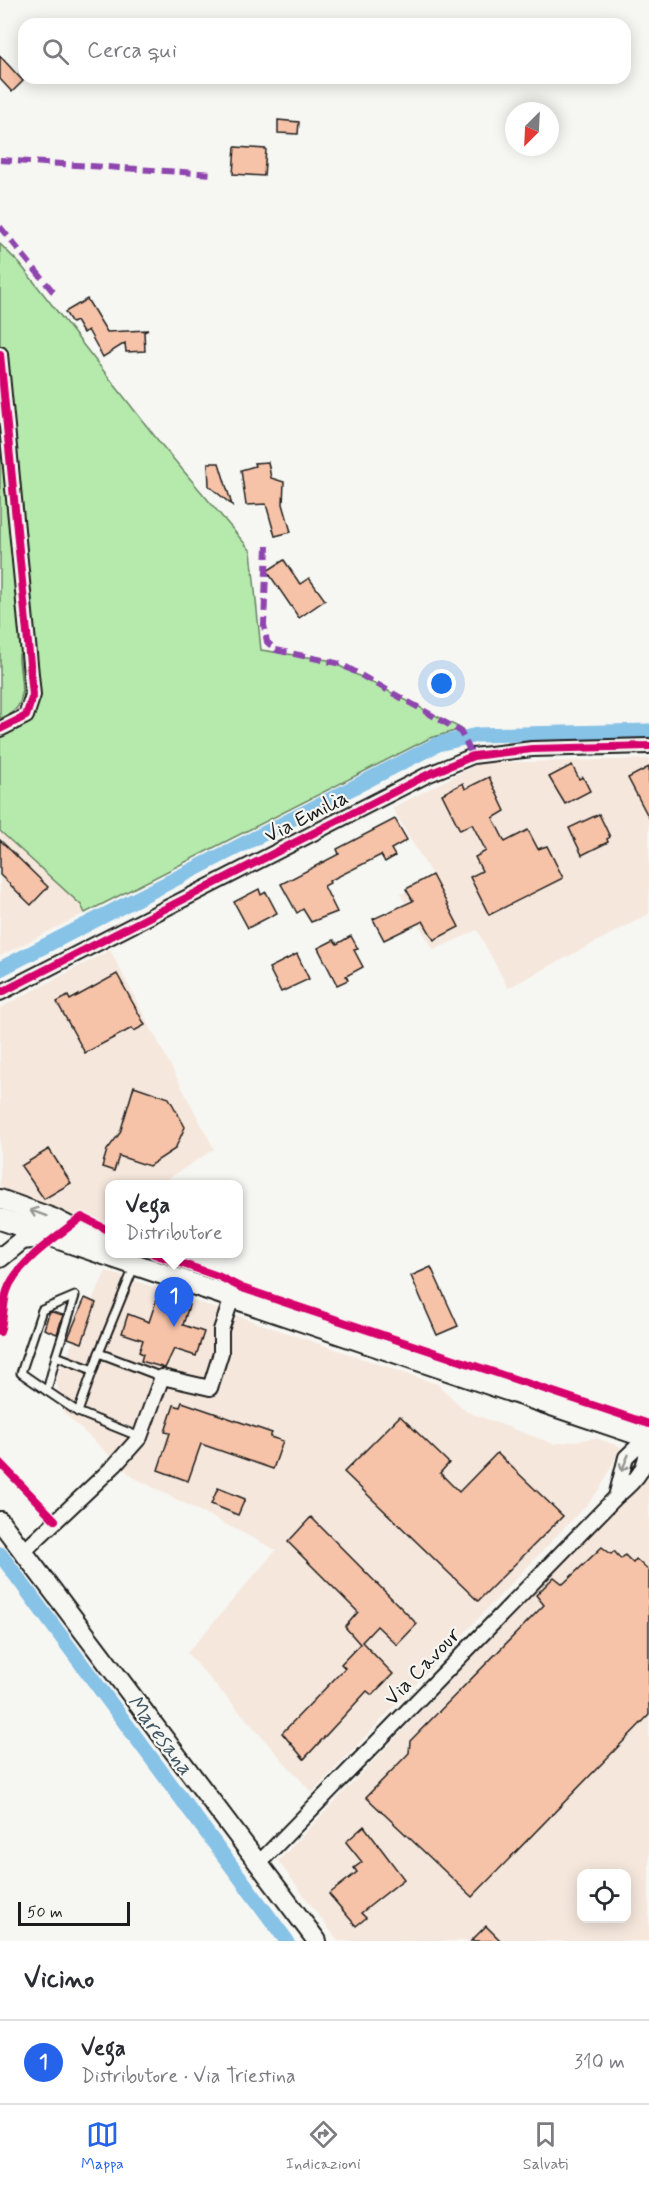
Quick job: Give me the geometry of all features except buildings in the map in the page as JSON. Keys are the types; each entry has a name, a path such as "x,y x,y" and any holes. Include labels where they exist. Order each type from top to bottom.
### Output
{"main road":[{"path":"0,1219 105,1252"},
{"path":"129,1259 167,1276 648,1437"}],"street":[{"path":"0,354 33,695 26,716 0,729"},
{"name":"Via Emilia","path":"0,993 427,774 473,756 532,749 649,746"},
{"path":"0,1199 53,1218 105,1244"},
{"path":"0,1258 22,1240 51,1237"},
{"path":"23,1552 116,1465 140,1437 162,1377 210,1388 221,1353 221,1330 232,1298"},
{"path":"616,1497 626,1457 648,1437"},
{"name":"Via Cavour","path":"258,1864 616,1497 635,1482 647,1464 648,1437"},
{"path":"0,1521 317,1941"}],"lane":[{"path":"78,1412 129,1259"},
{"path":"47,1391 75,1296 42,1310 21,1373 47,1391 78,1412 140,1437"},
{"path":"99,1353 162,1377"},
{"path":"56,1356 93,1370"}],"shaded area":[{"path":"649,759 649,914 508,988 477,930 434,950 400,894 436,882 392,808 479,763"},
{"path":"0,831 81,905 85,913 0,956"},
{"path":"110,950 214,1149 166,1180 105,1180 105,1221 88,1232 0,1202 0,1008"},
{"path":"106,1271 437,1384 467,1412 554,1444 596,1438 621,1447 601,1487 590,1501 312,1793 187,1653 276,1550 133,1477 63,1412 56,1379"},
{"path":"649,1457 649,1941 338,1941 278,1861 607,1516"}],"green space":[{"path":"0,244 20,264 160,443 251,551 261,650 328,660 462,729 430,738 85,913 81,905 0,831 0,723 17,718 24,703 22,683 21,700 17,707 0,718"}],"waterway":[{"path":"0,969 438,744 477,735 649,731"},
{"name":"Maresana","path":"0,1554 287,1941"}],"marked path":[{"path":"0,160 212,174"},
{"path":"0,227 55,294"},
{"path":"267,546 264,625 267,642 276,650 341,664 460,731 473,756"}],"cycle path":[{"path":"0,354 33,695 26,716 0,729"},
{"path":"0,993 427,775 473,756 532,749 649,746"},
{"path":"0,1332 7,1291 19,1270 39,1250 82,1217 105,1228"},
{"path":"166,1258 218,1276 242,1288 649,1424"},
{"path":"0,1463 55,1520"}],"place":[{"name":"Vega","path":"174,1327"}]}
